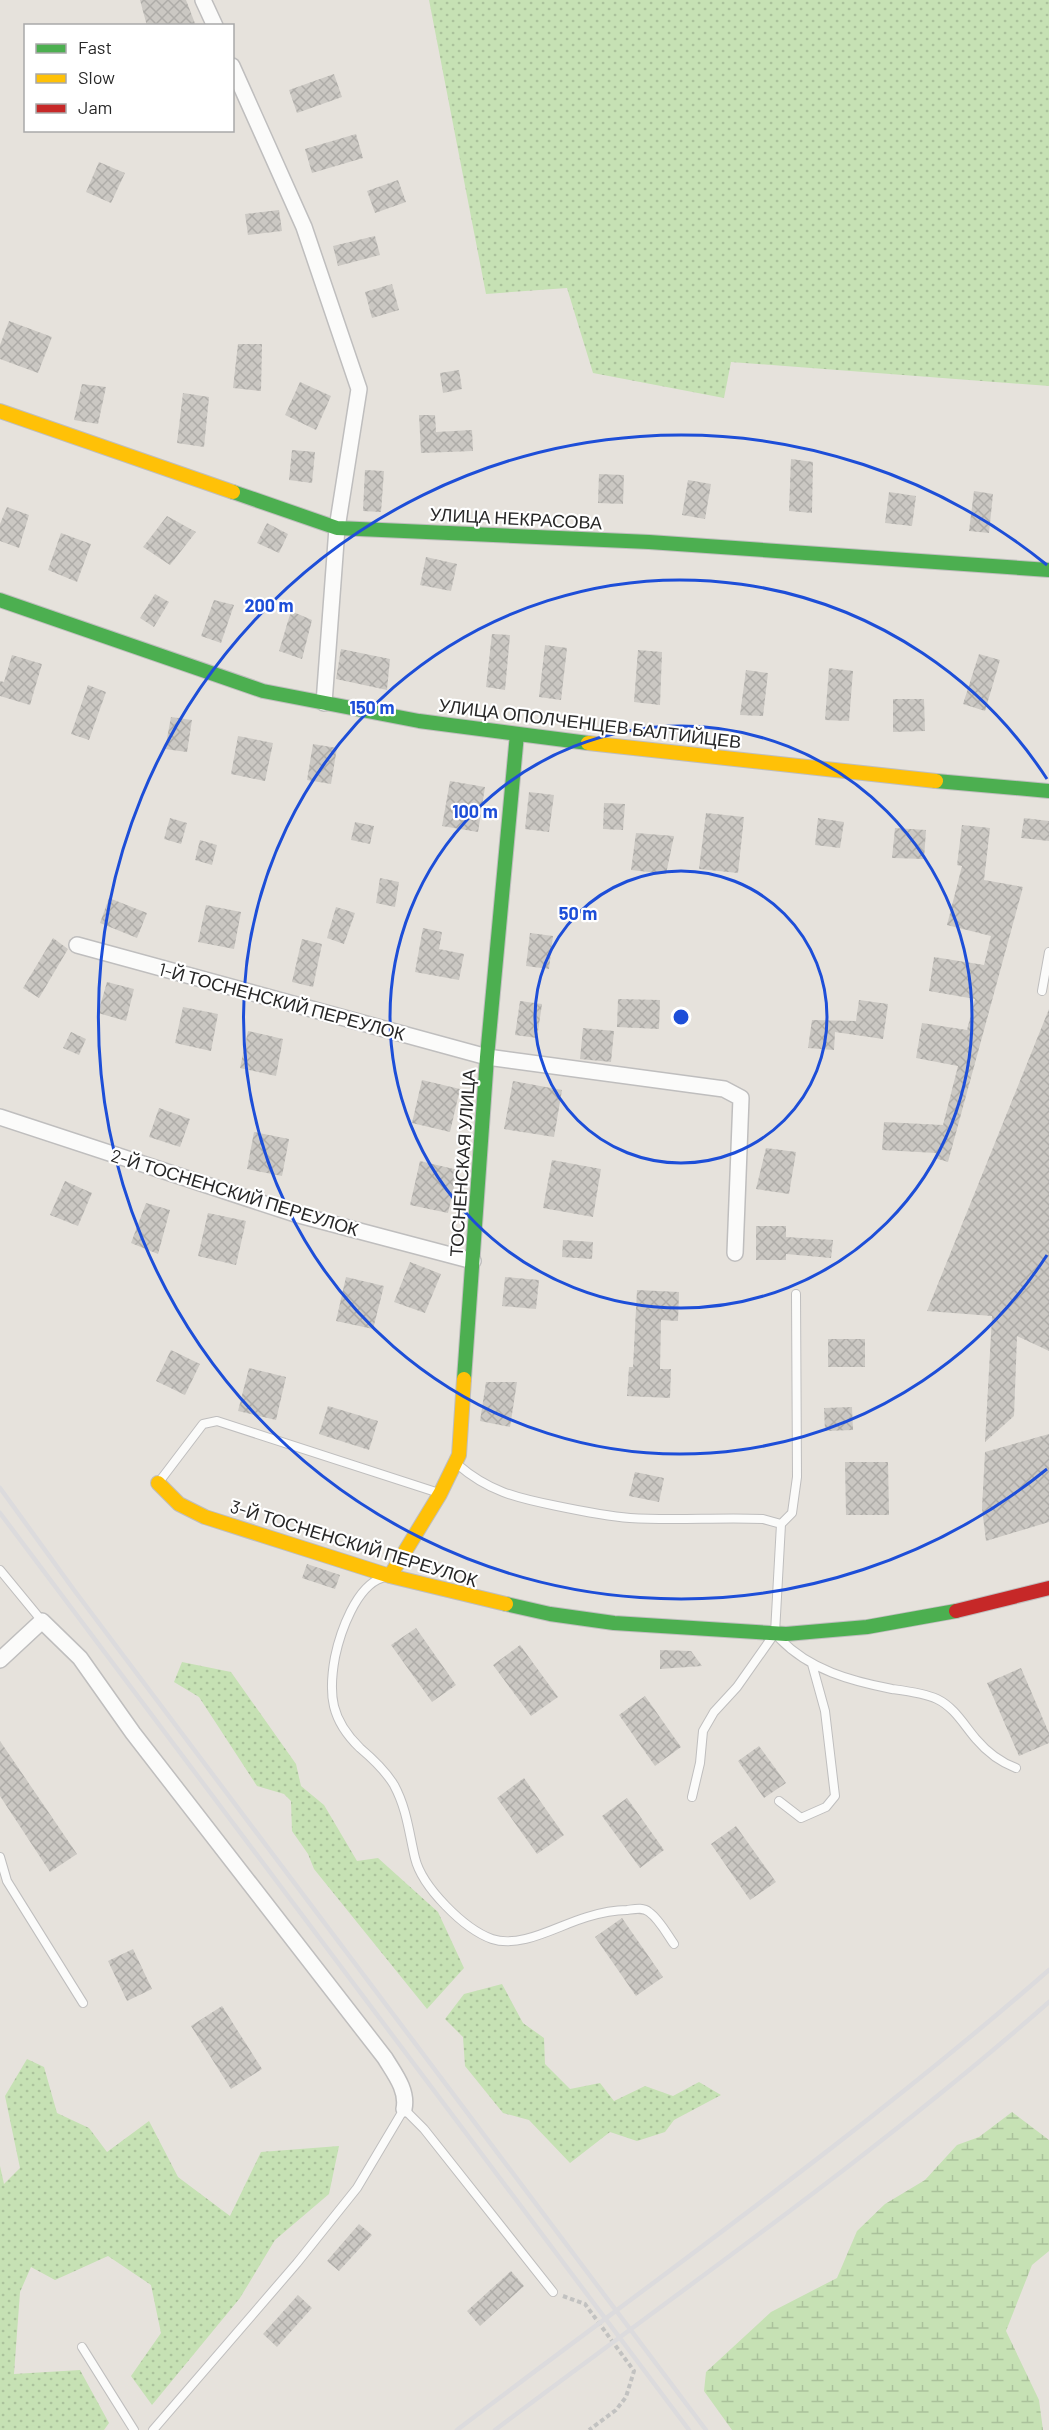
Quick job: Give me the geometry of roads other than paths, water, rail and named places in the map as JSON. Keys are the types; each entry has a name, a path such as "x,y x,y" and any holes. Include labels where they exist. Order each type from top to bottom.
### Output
{"street":[{"path":"203,0 213,24"},
{"path":"234,70 304,227 359,388 337,528 324,703"},
{"name":"УЛИЦА НЕКРАСОВА","path":"0,411 337,528 649,542 1049,570"},
{"name":"УЛИЦА ОПОЛЧЕНЦЕВ БАЛТИЙЦЕВ","path":"0,600 263,691 419,721 517,734 1049,791"},
{"name":"ТОСНЕНСКАЯ УЛИЦА","path":"390,1576 440,1494 459,1455 487,1057 517,734"},
{"name":"1-Й ТОСНЕНСКИЙ ПЕРЕУЛОК","path":"77,945 487,1057 724,1089 741,1098 735,1253"},
{"name":"2-Й ТОСНЕНСКИЙ ПЕРЕУЛОК","path":"0,1117 295,1214 473,1262"},
{"name":"3-Й ТОСНЕНСКИЙ ПЕРЕУЛОК","path":"158,1484 179,1504 205,1517 390,1576 550,1614 614,1623 775,1633 867,1627 949,1613 1049,1588"},
{"path":"0,1660 42,1621 80,1658 133,1733 385,2058 399,2081 406,2100 405,2109"}],"lane":[{"path":"1042,991 1049,952"},
{"path":"692,1797 700,1763 703,1731 714,1712 737,1687 775,1633 781,1524 792,1513 797,1477 796,1294"},
{"path":"158,1484 202,1424 217,1421 440,1494"},
{"path":"455,1463 475,1480 490,1488 538,1502 592,1513 631,1518 763,1519 781,1524"},
{"path":"0,1570 42,1621"},
{"path":"390,1576 377,1580 352,1608 336,1652 331,1683 332,1704 348,1734 378,1764 395,1786 412,1833 415,1860 425,1880 457,1916 492,1939 526,1939 588,1916 643,1908 651,1913 674,1944"},
{"path":"775,1633 785,1644 812,1664 832,1674 858,1682 924,1694 939,1700 956,1714 991,1754 1016,1768"},
{"path":"779,1801 801,1818 826,1807 835,1796 825,1711 812,1664"},
{"path":"0,1857 7,1881 83,2003"},
{"path":"153,2430 297,2263 357,2188 405,2109 424,2129 553,2292"},
{"path":"82,2347 134,2430"}],"railway":[{"path":"0,1488 74,1590 706,2430"},
{"path":"0,1513 689,2430"},
{"path":"457,2430 832,2148 978,2031 1049,1970"},
{"path":"495,2430 846,2168 983,2059 1049,2002"}]}
